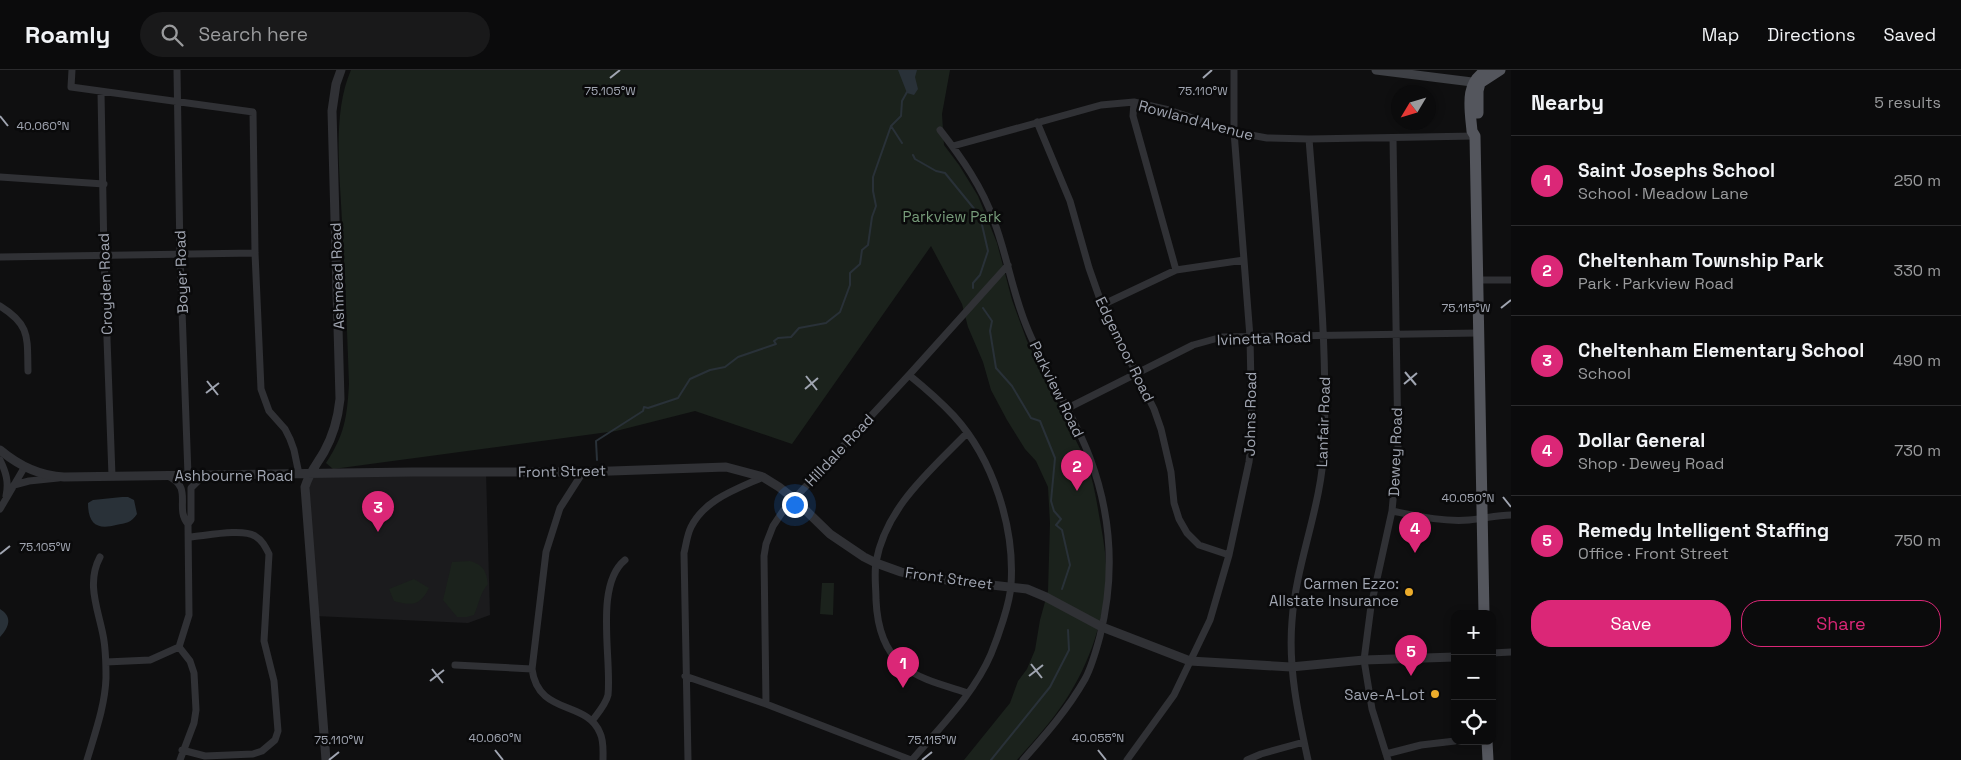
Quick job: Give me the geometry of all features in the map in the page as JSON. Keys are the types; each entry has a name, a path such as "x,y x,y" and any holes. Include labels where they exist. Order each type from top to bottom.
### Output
{"highway":[{"path":"1484,610 1475,136 1478,131 1477,82 1487,70"},
{"path":"1477,82 1500,70"},
{"path":"1487,745 1488,760"}],"main road":[{"path":"1376,70 1477,82"}],"street":[{"path":"72,70 71,87 253,112 262,396 269,411 290,439 299,474"},
{"name":"Boyer Road","path":"177,70 180,255 188,475"},
{"name":"Ashmead Road","path":"309,475 329,442 337,422 340,399 332,111 336,84 341,70"},
{"name":"Johns Road","path":"1127,760 1174,695 1210,620 1229,555 1246,480 1252,436 1250,337 1234,132 1234,70"},
{"name":"Croyden Road","path":"101,92 104,256 112,476"},
{"path":"1134,102 1133,116 1176,270"},
{"name":"Rowland Avenue","path":"953,146 1101,105 1134,102 1169,110 1234,132 1267,138 1475,136"},
{"name":"Edgemoor Road","path":"1037,122 1070,200 1102,306 1154,409 1161,429 1171,472 1174,503 1179,519 1187,533 1199,545 1229,555"},
{"name":"Parkview Road","path":"940,130 953,146 987,203 1030,336 1090,458 1098,485 1108,540 1110,585 1106,613 1094,660 1064,712 1023,760"},
{"name":"Dewey Road","path":"1387,757 1372,709 1364,660 1371,606 1392,511 1398,446 1393,138"},
{"name":"Lanfair Road","path":"1308,760 1290,667 1295,596 1323,465 1325,404 1323,336 1309,139"},
{"path":"0,177 104,184"},
{"path":"0,257 256,253"},
{"path":"1102,306 1176,270 1244,260"},
{"name":"Hilldale Road","path":"766,704 764,556 766,544 773,526 794,498 1008,265"},
{"path":"1478,280 1511,280"},
{"path":"0,306 20,322 27,335 28,371"},
{"name":"Ivinetta Road","path":"1066,409 1193,345 1222,338 1478,333"},
{"path":"686,676 766,704 912,760 968,693 991,654 1011,586 1008,537 1000,499 986,464 967,433 948,411 909,375"},
{"path":"967,433 897,508 884,534 876,563 876,614 881,634 889,650 903,667 968,693"},
{"name":"Ashbourne Road","path":"0,450 24,468 45,475 64,477 309,475 305,487 305,499 326,760"},
{"path":"0,460 7,479 7,489 2,506"},
{"name":"Front Street","path":"309,475 412,472 583,472 726,467 763,477 794,498 830,534 876,563 921,577 1027,589 1102,627 1190,660 1290,667 1364,660 1451,657"},
{"path":"2,506 24,468"},
{"path":"583,472 560,508 546,552 532,669 536,684 548,699 584,715 592,721 600,733 603,742 603,760"},
{"path":"106,662 150,660 179,647 189,616 188,524 184,519 181,484 166,475"},
{"path":"188,524 192,520 191,488 204,475"},
{"path":"14,485 64,477"},
{"path":"696,760 688,758 684,553 690,528 696,519 714,502 763,477"},
{"path":"1392,511 1447,520 1470,520 1494,515 1511,515"},
{"path":"182,750 205,756 253,754 270,746 275,740 278,731 274,681 264,640 268,554 264,543 253,534 238,533 189,537"},
{"path":"87,760 101,714 106,680 103,635 93,588 94,569 100,557"},
{"path":"592,721 608,695 607,604 617,567 626,560"},
{"path":"179,647 190,661 194,673 196,710 194,723 182,750 180,760"},
{"path":"1496,653 1511,652"},
{"path":"455,665 532,669"},
{"path":"1387,757 1421,745 1451,741"},
{"path":"1247,760 1261,754 1304,742"}],"shaded area":[{"path":"898,70 917,70 915,77 918,89 914,95 907,93"},
{"path":"486,472 490,615 468,623 315,616 309,475"},
{"path":"122,497 134,500 137,514 133,519 125,523 104,527 92,521 88,510 88,503 93,500"},
{"path":"0,609 7,615 8,622 6,630 0,637"}],"green space":[{"name":"Parkview Park","path":"351,70 950,70 942,114 944,145 978,196 997,243 1012,300 1027,341 1087,463 1095,495 1106,558 1106,582 1101,618 1083,670 1060,709 1017,760 964,760 1010,703 1018,681 1027,669 1035,650 1040,620 1048,591 1050,523 1048,487 1036,461 1025,449 991,390 983,362 968,327 962,304 931,246 792,444 695,411 616,431 333,469 326,463 344,425 349,384 339,164 339,124 345,87"},
{"path":"470,561 478,564 483,569 488,584 481,595 474,615 457,617 443,600 452,562"},
{"path":"414,579 429,588 426,594 419,601 411,604 394,601 389,589"},
{"path":"822,583 834,583 833,615 820,614"}],"waterway":[{"path":"902,143 891,126 901,116 902,101 907,92"},
{"path":"597,460 596,441 643,411 644,407 648,408 678,398 690,379 710,370 725,367 738,357 776,344 774,341 778,338 791,337 799,328 826,323 840,312 850,285 850,273 860,264 862,250 868,245 872,217 876,206 873,177 891,126"},
{"path":"913,155 915,159 936,171 945,173 980,216 988,251 980,275 973,283 973,288"},
{"path":"983,308 992,321 990,331 996,368 1012,386 1031,418 1040,421 1055,458 1051,501 1054,511 1061,519 1056,525 1062,530 1070,565 1062,589"},
{"path":"991,760 1050,687 1069,650 1068,630"}],"place":[{"name":"Cheltenham Township Park","path":"1077,491"},
{"name":"Cheltenham Elementary School","path":"378,532"},
{"name":"Dollar General","path":"1415,553"},
{"name":"Carmen Ezzo: Allstate Insurance","path":"1409,592"},
{"name":"Remedy Intelligent Staffing","path":"1411,676"},
{"name":"Saint Josephs School","path":"903,688"},
{"name":"Save-A-Lot","path":"1435,694"}]}
